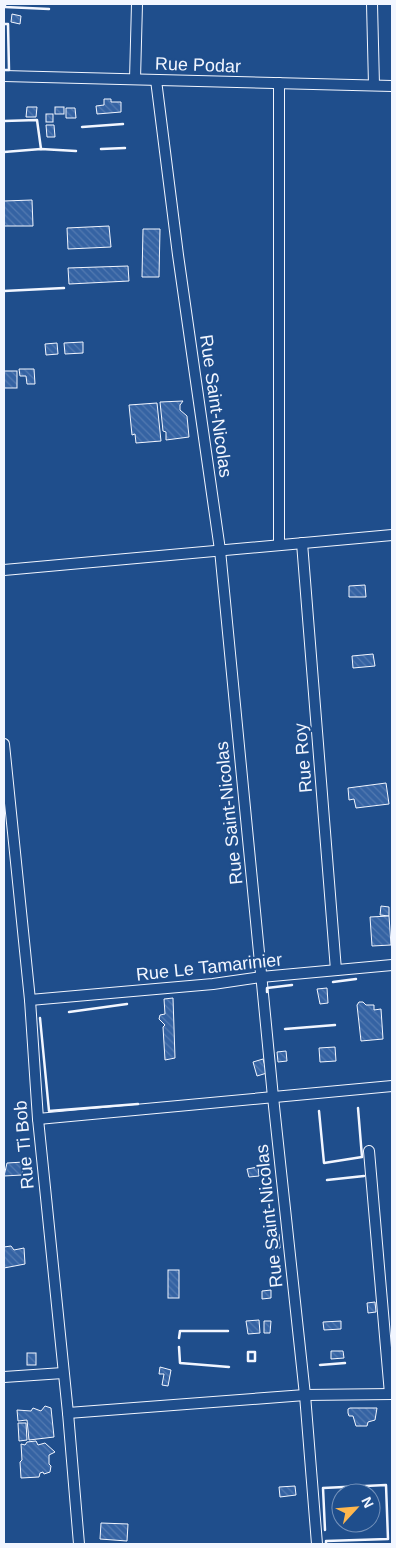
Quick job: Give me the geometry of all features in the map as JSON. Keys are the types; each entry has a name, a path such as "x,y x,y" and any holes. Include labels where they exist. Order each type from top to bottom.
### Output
{"street":[{"path":"135,79 137,4"},
{"path":"372,4 374,84"},
{"name":"Rue Podar","path":"4,76 374,84 392,86"},
{"name":"Rue Saint-Nicolas","path":"156,80 178,254 220,550 272,1097 305,1395 317,1544"},
{"path":"279,83 279,545"},
{"path":"4,570 392,535"},
{"name":"Rue Roy","path":"302,543 336,970"},
{"name":"Rue Ti Bob","path":"4,744 30,1000 38,1119 68,1413 79,1544"},
{"name":"Rue Le Tamarinier","path":"30,1000 213,984 261,977 392,965"},
{"path":"38,1119 392,1086"},
{"path":"68,1413 305,1395 391,1394 369,1151"},
{"path":"4,1377 63,1373"}],"building":[{"path":"12,14 21,16 20,24 11,22"},
{"path":"104,99 111,99 111,102 121,102 121,112 97,114 96,106 104,105"},
{"path":"27,107 37,107 36,117 26,117"},
{"path":"55,107 64,107 64,114 55,114"},
{"path":"66,108 75,108 76,118 66,118"},
{"path":"46,114 53,114 53,122 46,122"},
{"path":"46,125 54,125 55,137 47,137"},
{"path":"32,200 33,226 4,226 4,201"},
{"path":"109,226 111,247 68,249 67,228"},
{"path":"143,229 160,229 159,277 142,277"},
{"path":"128,266 129,281 69,284 68,268"},
{"path":"83,342 83,353 65,354 64,343"},
{"path":"57,343 58,354 46,355 45,344"},
{"path":"19,369 34,369 35,384 27,384 26,376 20,376"},
{"path":"4,371 17,371 17,388 4,388"},
{"path":"183,401 180,405 180,410 187,416 189,437 166,440 166,432 163,431 160,402"},
{"path":"157,403 161,441 136,443 135,434 132,435 129,405"},
{"path":"365,585 366,597 349,597 349,586"},
{"path":"373,654 375,666 353,668 352,656"},
{"path":"386,783 389,804 356,808 354,799 349,800 348,788"},
{"path":"381,906 389,907 389,916 380,915"},
{"path":"389,916 391,945 372,946 370,917"},
{"path":"327,988 328,1003 320,1004 317,989"},
{"path":"173,998 175,1058 165,1060 163,1027 165,1025 159,1019 160,1015 165,1014 164,999"},
{"path":"359,1002 363,1002 366,1005 374,1005 374,1010 381,1009 383,1039 361,1041 357,1005"},
{"path":"335,1047 336,1061 320,1062 319,1048"},
{"path":"286,1051 287,1061 278,1062 277,1052"},
{"path":"263,1059 267,1073 257,1076 253,1062"},
{"path":"24,1162 22,1175 4,1176 7,1163"},
{"path":"258,1167 259,1176 249,1177 247,1169"},
{"path":"271,1234 279,1234 280,1248 272,1249"},
{"path":"11,1246 14,1250 24,1248 25,1264 4,1268 4,1247"},
{"path":"168,1270 179,1270 179,1298 168,1298"},
{"path":"271,1290 271,1298 262,1299 262,1291"},
{"path":"375,1302 376,1312 368,1313 367,1303"},
{"path":"259,1320 260,1333 248,1334 246,1321"},
{"path":"264,1321 271,1321 270,1333 264,1333"},
{"path":"341,1321 341,1329 324,1330 323,1322"},
{"path":"331,1351 343,1351 344,1358 331,1359"},
{"path":"27,1353 36,1353 36,1365 27,1365"},
{"path":"160,1367 171,1370 168,1386 162,1385 164,1374 159,1374"},
{"path":"45,1406 51,1408 54,1437 29,1440 27,1420 18,1421 17,1410 31,1411 33,1408 41,1411"},
{"path":"350,1408 377,1408 375,1420 368,1422 367,1426 356,1426 353,1416 349,1416 348,1413"},
{"path":"18,1423 26,1423 27,1440 19,1441"},
{"path":"36,1441 38,1445 45,1443 55,1452 49,1455 50,1472 40,1473 39,1477 21,1478 21,1444 25,1445 27,1442"},
{"path":"295,1486 296,1495 280,1497 279,1487"},
{"path":"101,1523 128,1524 127,1541 100,1539"}],"wall":[{"path":"5,4 5,7 49,9"},
{"path":"4,24 8,24 9,70 4,70"},
{"path":"4,121 37,120 41,149"},
{"path":"82,127 123,124"},
{"path":"101,149 125,148"},
{"path":"4,152 41,149 76,151"},
{"path":"4,291 64,288"},
{"path":"333,982 356,979"},
{"path":"267,992 267,988 292,985"},
{"path":"69,1012 127,1004"},
{"path":"40,1018 49,1111 138,1104"},
{"path":"285,1029 335,1025"},
{"path":"319,1111 324,1163 362,1157 358,1108"},
{"path":"327,1180 364,1176"},
{"path":"179,1338 180,1331 228,1331"},
{"path":"179,1347 180,1363 229,1367"},
{"path":"248,1352 255,1352 255,1361 248,1361 248,1352"},
{"path":"320,1365 345,1363"},
{"path":"325,1530 323,1488 386,1485 388,1539 326,1541 326,1544"}]}
